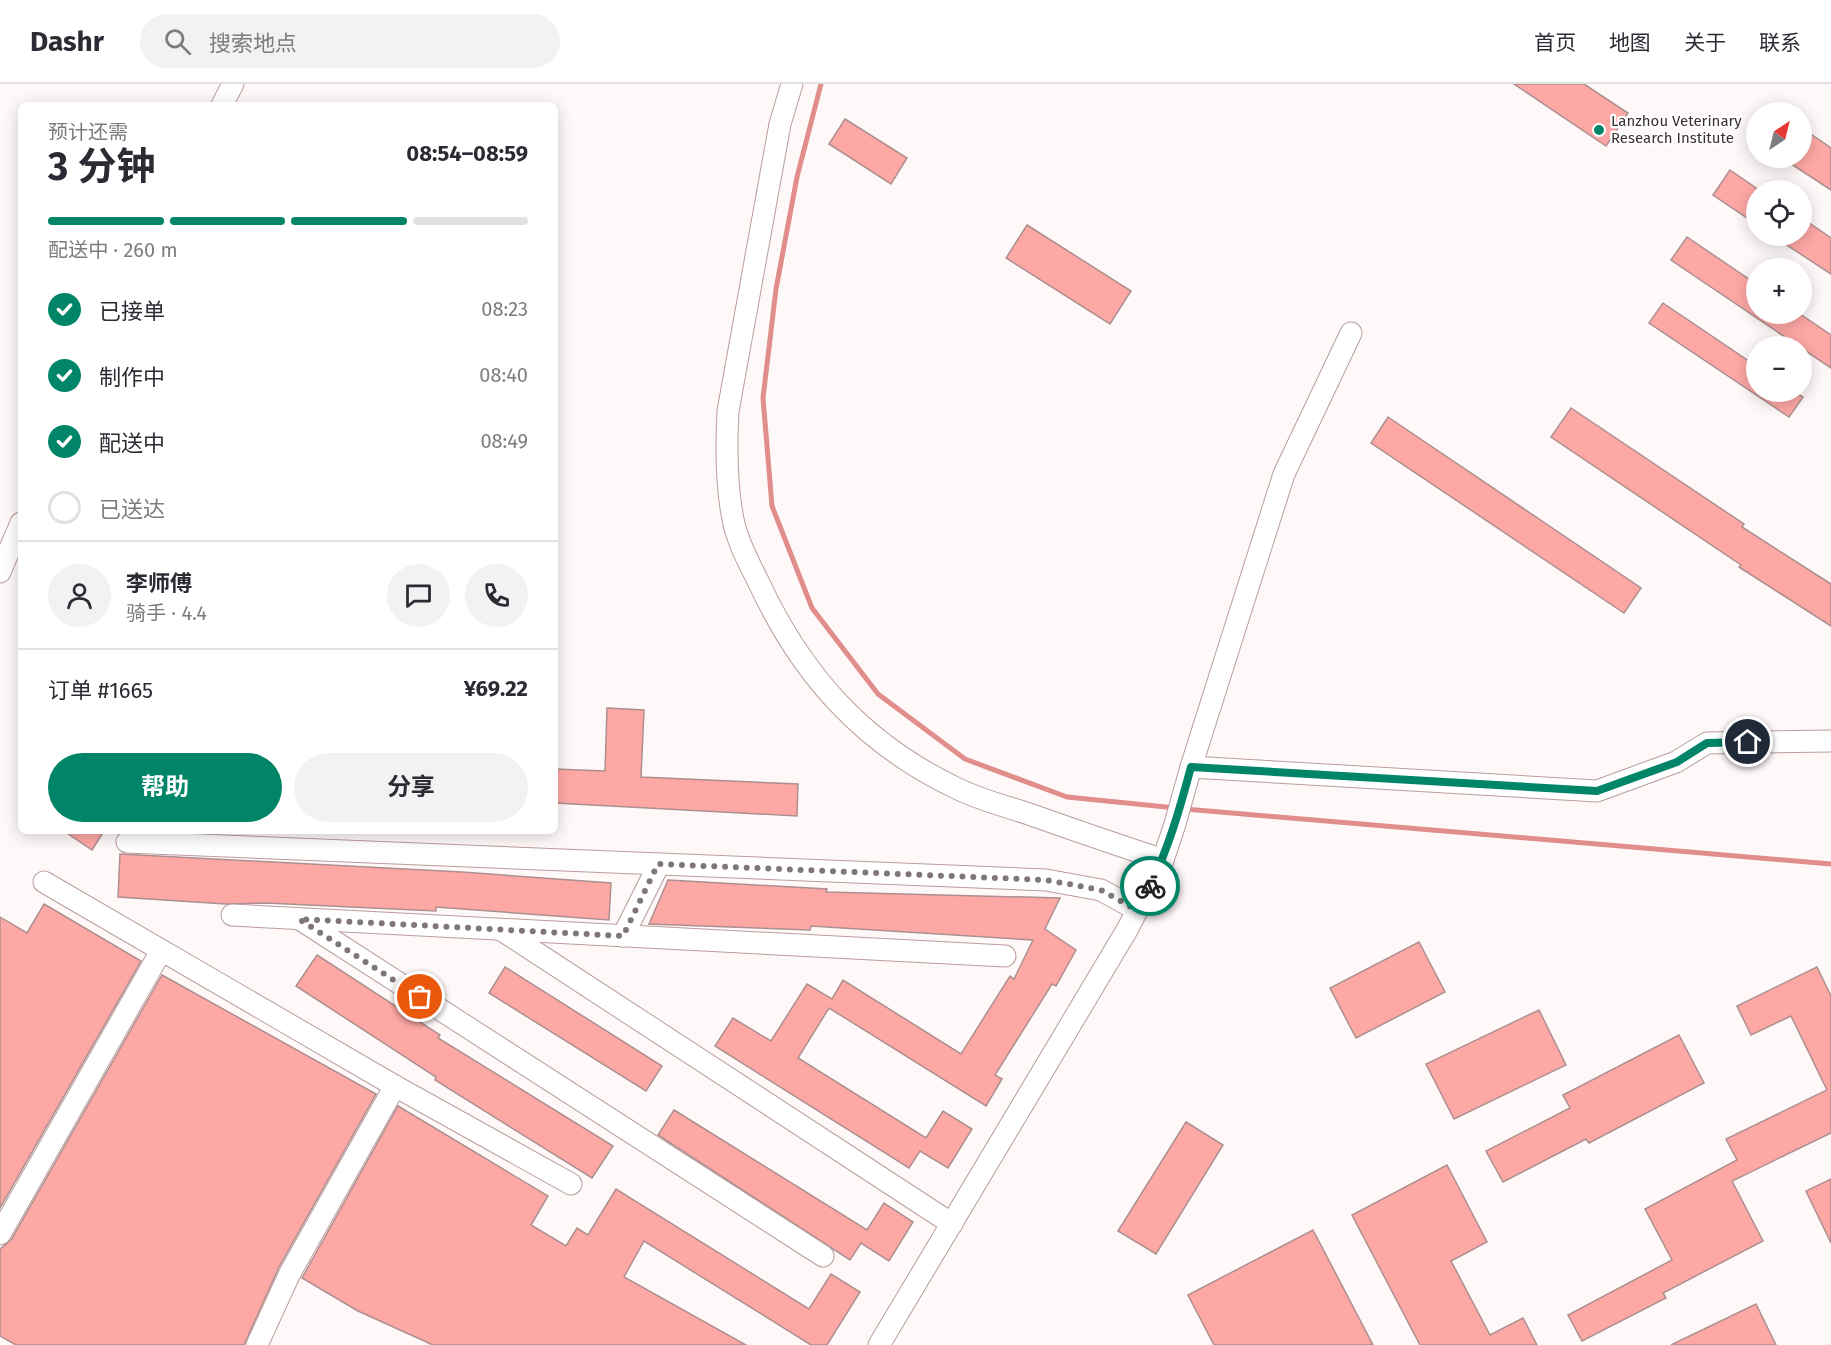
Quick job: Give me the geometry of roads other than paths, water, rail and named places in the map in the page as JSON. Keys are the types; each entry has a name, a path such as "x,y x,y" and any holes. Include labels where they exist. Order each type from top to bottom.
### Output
{"street":[{"path":"224,102 233,84"},
{"path":"792,84 777,136 728,411 726,438 729,488 735,526 761,590 791,646 817,680 852,718 902,758 958,789 988,801 1163,860"},
{"path":"879,1345 1137,910 1163,860 1284,474 1352,333"},
{"path":"0,572 18,530"},
{"path":"1188,777 1597,791 1677,762 1707,743 1831,741"},
{"path":"127,842 1046,880 1101,890 1137,910"},
{"path":"623,936 658,864"},
{"path":"44,882 395,1086 571,1185"},
{"path":"232,915 1005,956"},
{"path":"299,919 823,1256"},
{"path":"502,929 952,1224"},
{"path":"0,1234 161,951"},
{"path":"257,1345 290,1273 395,1086"}],"waterway":[{"path":"821,84 797,177 776,289 763,398 772,506 812,608 878,694 965,759 1067,797 1176,808"},
{"path":"1185,809 1831,864"}],"place":[{"name":"Lanzhou Veterinary Research Institute","path":"1599,130"}]}
